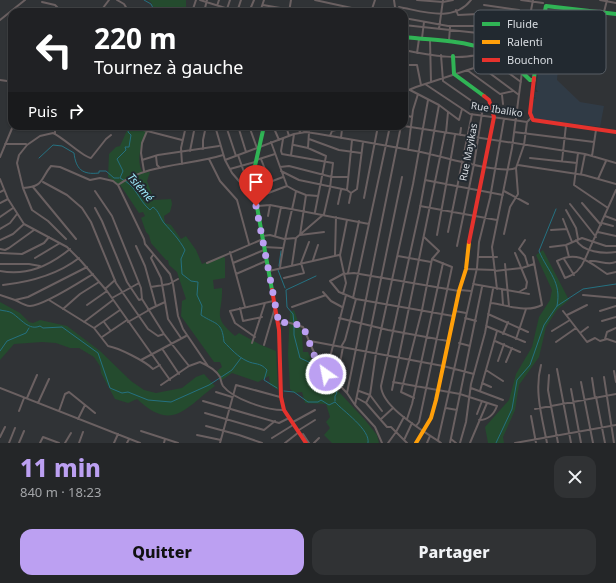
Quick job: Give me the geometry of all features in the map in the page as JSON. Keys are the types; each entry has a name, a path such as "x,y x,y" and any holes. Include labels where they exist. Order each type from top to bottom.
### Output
{"main road":[{"path":"545,10 546,6 550,4 590,10"},
{"path":"606,12 616,14"},
{"path":"408,38 474,46"},
{"path":"416,443 431,418 438,391 459,290 466,269 467,254 494,117 489,100 454,74 453,56"},
{"path":"524,74 532,79"},
{"path":"533,74 530,113 531,118 539,121 616,132"},
{"path":"262,131 255,161 253,189 269,271 273,301 279,324 281,397 284,410 305,442"}],"street":[{"path":"15,8 25,0"},
{"path":"50,4 51,0"},
{"path":"117,0 124,4 126,8"},
{"path":"200,0 227,8 230,0"},
{"path":"216,8 218,0"},
{"path":"264,0 263,6 280,8"},
{"path":"315,0 321,0 349,8"},
{"path":"417,0 453,0"},
{"path":"408,9 441,15 456,10 471,0"},
{"path":"521,0 543,3"},
{"path":"600,0 616,3"},
{"path":"439,30 443,1"},
{"path":"42,2 50,4 56,8"},
{"path":"484,5 518,10"},
{"path":"456,10 458,16 474,14"},
{"path":"0,20 8,14"},
{"path":"408,19 450,27 474,26"},
{"path":"417,53 424,22"},
{"path":"408,25 474,33"},
{"path":"448,42 450,27"},
{"path":"430,40 429,55 431,82"},
{"path":"408,51 429,55 474,55"},
{"path":"441,55 441,78"},
{"path":"408,65 417,65 421,85"},
{"path":"410,90 441,78 474,68"},
{"path":"467,70 502,95 504,104"},
{"path":"491,74 518,95"},
{"path":"510,74 521,82"},
{"path":"497,289 492,258 492,247 508,170 522,74"},
{"name":"Rue Mayikas","path":"441,78 482,110 479,139 457,246"},
{"name":"Rue Ibaliko","path":"425,84 472,114 527,122"},
{"path":"410,90 439,105 459,120 462,109"},
{"path":"502,95 513,91"},
{"path":"408,150 410,126 418,94"},
{"path":"366,403 370,395 376,353 388,304 413,184 428,100"},
{"path":"439,105 420,206 381,389 384,396 393,408 422,431 439,442 477,268 479,242 492,192 504,119"},
{"path":"392,390 436,183 446,133 448,112"},
{"path":"448,232 472,114"},
{"path":"408,116 412,117"},
{"path":"504,234 510,207 517,197 516,168 524,145 527,122 531,118"},
{"path":"562,160 566,125"},
{"path":"410,126 479,139 585,154 616,163"},
{"path":"460,135 461,128"},
{"path":"592,156 596,129"},
{"path":"0,157 11,130"},
{"path":"143,130 182,140"},
{"path":"182,164 182,140 185,130"},
{"path":"190,151 194,130"},
{"path":"203,149 205,130"},
{"path":"216,130 219,146 225,160 230,169 251,194 255,197 287,186"},
{"path":"227,130 245,175"},
{"path":"239,130 246,152"},
{"path":"251,130 258,148"},
{"path":"275,130 279,140"},
{"path":"288,130 290,136"},
{"path":"330,136 332,131 335,130"},
{"path":"340,130 341,138"},
{"path":"364,198 377,130"},
{"path":"332,379 339,368 342,347 350,322 389,130"},
{"path":"347,393 400,130"},
{"path":"144,171 141,155 142,143 147,131"},
{"path":"225,160 294,134 309,132 430,154 496,168 508,170 516,168"},
{"path":"308,148 309,132"},
{"path":"514,132 594,142"},
{"path":"66,239 48,221 33,211 23,188 17,161 22,149 40,136 55,134 90,158 94,156 106,139 111,135"},
{"path":"291,156 294,145 294,134"},
{"path":"437,235 452,159 455,135"},
{"path":"207,263 262,238 275,236 296,238 324,214 332,177 333,163 291,156 282,153 283,138"},
{"path":"309,139 337,149 362,153"},
{"path":"347,190 347,177 352,140"},
{"path":"271,142 287,186 306,195 318,196"},
{"path":"351,193 357,190 363,142"},
{"path":"5,144 27,145"},
{"path":"294,145 308,148 325,156 315,212"},
{"path":"142,160 156,156 219,146"},
{"path":"578,153 574,185 608,208"},
{"path":"230,169 275,154"},
{"path":"581,174 585,154"},
{"path":"156,156 157,165 160,168"},
{"path":"118,185 144,171 223,156"},
{"path":"530,158 562,160 577,163"},
{"path":"209,159 220,181 237,200 249,244"},
{"path":"261,159 270,182"},
{"path":"598,178 606,160"},
{"path":"518,165 581,174 616,184"},
{"path":"23,188 33,187 42,182 51,166 90,180 109,179 118,185 145,244 170,274 178,316 186,336 208,366"},
{"path":"280,167 289,166 332,177 347,177"},
{"path":"281,171 299,180 320,186 347,190 351,193"},
{"path":"253,189 283,177"},
{"path":"355,405 402,177"},
{"path":"0,178 8,199 24,224 70,249 79,258 106,290 127,321 153,354 170,380"},
{"path":"425,180 503,195"},
{"path":"42,182 66,194 82,208 91,222 115,280 138,316 148,329 155,335 160,336 164,334"},
{"path":"33,187 76,239"},
{"path":"0,192 4,190"},
{"path":"338,204 341,190"},
{"path":"616,190 602,224 593,241 585,259 582,266 574,275 564,278 557,261 576,256 585,259 607,274 616,272"},
{"path":"95,191 112,216 139,283 142,299 164,334 189,366"},
{"path":"280,268 284,238 293,209 296,191"},
{"path":"504,191 528,204"},
{"path":"349,203 351,193"},
{"path":"300,235 306,195"},
{"path":"0,203 8,199"},
{"path":"582,203 602,224 613,226"},
{"path":"570,204 596,236"},
{"path":"256,206 270,205 303,210 369,224"},
{"path":"268,216 270,205"},
{"path":"420,206 497,220"},
{"path":"275,236 281,207"},
{"path":"0,217 13,208"},
{"path":"95,208 130,287 138,299 142,299"},
{"path":"566,210 576,228 577,240 580,245 589,250 616,252"},
{"path":"0,229 10,223 17,214"},
{"path":"605,216 616,220"},
{"path":"335,255 336,217"},
{"path":"563,219 572,242"},
{"path":"343,294 346,283 340,255 347,220"},
{"path":"348,273 359,221"},
{"path":"0,240 13,234 24,224"},
{"path":"551,230 568,229"},
{"path":"0,249 5,250 9,248 34,230"},
{"path":"300,235 324,232"},
{"path":"598,232 616,236"},
{"path":"0,253 22,254 44,243 48,237"},
{"path":"414,398 401,394 422,310 431,261 439,250 424,237"},
{"path":"292,265 296,238"},
{"path":"550,247 566,245 584,238 606,246 616,246"},
{"path":"525,240 519,249 525,256 528,266"},
{"path":"284,278 303,273 301,263 309,242"},
{"path":"35,258 60,243"},
{"path":"313,260 318,245"},
{"path":"566,245 569,257"},
{"path":"136,246 151,287 156,306"},
{"path":"233,263 264,248 282,248"},
{"path":"0,270 19,273 54,260 70,249"},
{"path":"230,252 245,308"},
{"path":"515,253 527,284 526,288 519,292"},
{"path":"153,255 151,258 162,284 169,322 181,338"},
{"path":"269,271 340,255"},
{"path":"398,256 443,263 452,267 427,389 419,422 416,426"},
{"path":"478,256 492,258 497,257"},
{"path":"491,303 526,309 536,308 542,305 533,257"},
{"path":"2,285 30,282 61,269 79,258"},
{"path":"564,259 574,275"},
{"path":"589,262 597,260 610,264 616,262"},
{"path":"236,274 267,261"},
{"path":"388,443 405,418 414,398 443,263"},
{"path":"0,264 29,264 41,266"},
{"path":"505,264 507,269 508,306"},
{"path":"466,269 477,268 495,270 522,268 534,264"},
{"path":"15,300 28,297 87,267"},
{"path":"454,316 355,299 336,289 330,281 348,273 371,275 448,289 472,291"},
{"path":"0,295 29,306 49,300 92,274"},
{"path":"151,287 172,283 178,279"},
{"path":"88,305 106,290 115,280"},
{"path":"63,309 80,294 99,282"},
{"path":"84,322 122,291 139,283"},
{"path":"473,284 493,289 529,294"},
{"path":"450,443 482,287"},
{"path":"460,443 466,422 471,388 493,289"},
{"path":"502,290 503,305"},
{"path":"323,292 331,301 342,307"},
{"path":"326,374 332,345 346,295"},
{"path":"583,295 616,298"},
{"path":"292,307 326,296"},
{"path":"49,300 94,328 108,346 115,347 141,360 153,369 160,365"},
{"path":"254,337 232,320 230,311 273,301 280,335"},
{"path":"102,337 110,330 165,302"},
{"path":"252,343 262,317 265,303"},
{"path":"567,315 587,305"},
{"path":"600,311 616,306"},
{"path":"240,308 243,321 262,317"},
{"path":"516,339 526,309"},
{"path":"94,328 120,310"},
{"path":"264,345 274,311"},
{"path":"455,311 466,313"},
{"path":"564,311 587,342 595,338 600,341 605,339 616,342"},
{"path":"488,314 528,332"},
{"path":"602,321 616,317"},
{"path":"339,318 350,322 448,341"},
{"path":"465,318 476,321"},
{"path":"552,331 570,320"},
{"path":"104,322 110,330"},
{"path":"279,324 287,322 303,326 316,360 326,374 347,393 355,405 375,427 382,443"},
{"path":"503,334 508,322"},
{"path":"486,326 525,342"},
{"path":"556,342 576,328"},
{"path":"580,333 588,328"},
{"path":"605,339 607,332 616,328"},
{"path":"480,391 497,331"},
{"path":"141,360 163,350 186,336"},
{"path":"310,341 454,368 474,374"},
{"path":"495,341 520,352"},
{"path":"460,343 470,346"},
{"path":"498,361 504,344"},
{"path":"506,362 512,348"},
{"path":"163,350 179,374"},
{"path":"161,385 189,366 200,362 208,366 219,376 224,387 233,397"},
{"path":"541,365 538,383 540,408 547,443"},
{"path":"557,369 571,443"},
{"path":"486,370 503,380"},
{"path":"614,371 616,382"},
{"path":"19,411 37,375"},
{"path":"549,375 551,406 558,443"},
{"path":"604,377 614,443"},
{"path":"592,378 605,443"},
{"path":"38,403 49,379"},
{"path":"394,382 460,394 498,406 488,418 479,420"},
{"path":"581,382 593,443"},
{"path":"482,383 491,387"},
{"path":"220,442 237,384 281,397"},
{"path":"0,388 140,443"},
{"path":"471,388 503,400"},
{"path":"571,389 581,443"},
{"path":"359,391 370,395 382,411"},
{"path":"59,411 65,394 69,392 96,413"},
{"path":"216,392 276,410 284,410"},
{"path":"535,409 616,394"},
{"path":"357,398 366,403 387,427 390,427 407,443"},
{"path":"203,401 275,421 281,422 289,418"},
{"path":"477,414 482,401"},
{"path":"470,443 487,403"},
{"path":"78,419 85,405"},
{"path":"381,420 393,408"},
{"path":"446,408 457,410"},
{"path":"272,438 315,410"},
{"path":"205,413 264,430 275,421"},
{"path":"531,416 536,443"},
{"path":"284,443 298,431 315,420"},
{"path":"404,440 412,423"},
{"path":"515,443 616,425"},
{"path":"206,426 262,443"},
{"path":"0,437 5,427"},
{"path":"8,443 15,428"},
{"path":"19,443 24,431"},
{"path":"141,431 178,443"},
{"path":"79,443 83,432"},
{"path":"65,443 71,434"},
{"path":"114,443 118,434"},
{"path":"197,435 224,443"},
{"path":"427,443 430,436"},
{"path":"40,443 43,437 51,442 59,443"},
{"path":"314,443 319,438"},
{"path":"127,443 129,439"},
{"path":"164,443 165,439"},
{"path":"452,439 456,443"}],"shaded area":[{"path":"538,74 558,74 557,80 580,102 604,106 600,127 534,119 531,115 534,99 536,98 534,97 535,92 538,92 536,89"}],"green space":[{"path":"148,0 186,0 186,8 148,8 153,7 151,2"},
{"path":"127,130 146,130 147,134 142,143 139,159 141,169 143,173 150,172 147,181 154,200 171,199 172,204 170,212 164,216 165,223 171,225 181,239 186,236 196,250 202,264 222,256 225,258 225,278 213,280 214,289 222,288 220,314 223,324 235,336 239,333 276,351 278,390 270,385 269,376 258,382 232,373 222,380 217,371 222,367 220,362 214,362 181,316 182,301 186,299 177,272 169,265 168,260 166,260 151,243 141,218 145,216 143,212 139,213 121,186 108,177 109,154 116,147 120,146"},
{"path":"543,250 569,300 557,310 546,327 539,357 519,385 515,410 503,437 504,443 488,443 485,427 509,400 516,374 532,347 539,317 550,300 552,290 536,255"},
{"path":"0,302 20,313 29,322 33,323 40,320 67,326 100,351 131,381 144,390 156,393 182,388 196,377 204,374 215,386 179,413 170,415 160,414 149,409 137,399 128,403 115,399 101,373 100,366 94,357 79,348 70,348 56,343 42,342 14,344 0,360"},
{"path":"294,310 302,333 303,352 308,352 317,373 327,379 365,420 377,435 379,443 332,443 324,435 330,428 326,422 330,417 326,404 305,403 302,392 294,393 290,389 288,354 290,312"}],"waterway":[{"name":"Tsiémé","path":"144,0 151,4 153,8"},
{"name":"Tsiémé","path":"128,130 128,132 131,135 129,147 125,147 126,150 117,159 123,171 120,178 126,181 134,189 150,210 153,207 155,209 164,223 183,246 185,250 181,259 182,274 191,281 198,282 197,295 202,306 201,315 220,327 224,342 238,355 247,361 264,367 267,370 264,380 277,388"},
{"path":"39,158 53,145 62,146 74,153 78,167 84,172 99,173 99,171 106,171 114,178 119,178"},
{"path":"556,209 539,251 558,290 557,306"},
{"path":"279,266 281,251"},
{"path":"278,270 285,288"},
{"path":"294,323 293,314 287,307 286,290 316,276"},
{"path":"496,443 512,409 517,380 530,365 544,325 557,306 583,289 616,284"},
{"path":"0,310 11,312 25,324 32,327 62,327 98,353 110,388 122,393 128,392 148,400 171,402 209,385 232,370 241,358"},
{"path":"294,326 294,335 300,358 313,364 317,374 329,380 331,386 337,393 335,396 335,401"},
{"path":"0,351 7,341 26,333 29,328"},
{"name":"Tsiémé","path":"284,391 294,392 308,402 318,402 321,400 329,405 335,402 361,427 368,438 368,443"}],"traffic: fast":[{"path":"545,10 546,6 581,10"},
{"path":"606,13 616,14"},
{"path":"408,37 457,42 474,46"},
{"path":"453,56 454,74 484,96"},
{"path":"524,74 530,80 534,80"},
{"path":"534,74 534,78"},
{"path":"263,130 252,179 272,290"}],"traffic: slow":[{"path":"416,443 431,418 436,400 459,291 466,269 469,242"}],"traffic: jam":[{"path":"534,78 530,113 533,120 616,132"},
{"path":"469,242 494,117 489,100 484,96"},
{"path":"272,290 279,330 281,397 284,410 306,443"}],"route":[{"path":"256,206 279,324 287,322 303,326 316,360 326,374"}]}
